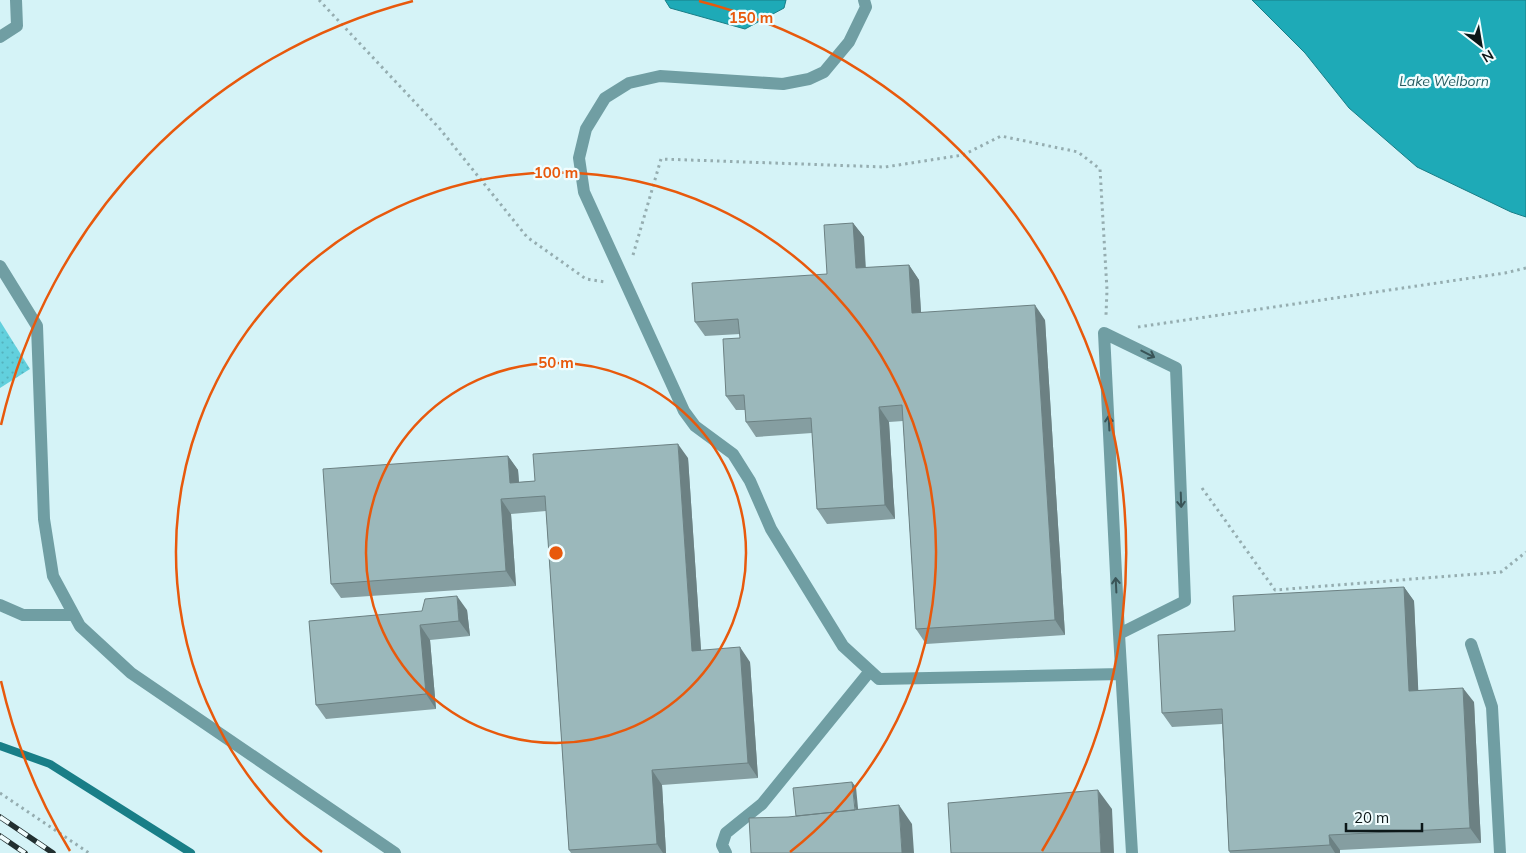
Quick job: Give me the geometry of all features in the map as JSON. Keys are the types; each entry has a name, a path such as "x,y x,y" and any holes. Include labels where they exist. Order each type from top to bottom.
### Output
{"lane":[{"path":"0,37 17,26 16,0"},
{"path":"864,0 866,6 850,42 824,72 809,79 783,84 660,76 629,83 605,98 586,129 579,158 584,192 684,411 695,426 733,454 750,481 771,529 843,646 870,671 879,679 1121,674"},
{"path":"0,266 37,326 44,519 53,576 80,626 131,673 395,853"},
{"path":"1119,634 1185,601 1176,368 1104,332 1119,634 1121,674 1132,853"},
{"path":"0,605 23,615 74,615"},
{"path":"1471,644 1492,707 1500,853"},
{"path":"726,853 722,845 726,833 762,804 870,671"}],"path":[{"path":"319,0 440,129 527,237 586,279 609,283 633,256 661,159 884,167 963,155 1001,136 1078,152 1100,169 1107,290 1104,332 1504,274 1526,268"},
{"path":"1200,481 1202,490 1275,590 1500,572 1526,552"},
{"path":"0,793 89,853"}],"shaded area":[{"path":"0,321 30,369 0,388"}],"water":[{"path":"665,0 786,0 784,8 745,29 670,8"},
{"name":"Lake Welborn","path":"1252,0 1526,0 1526,217 1511,212 1417,167 1349,108 1305,53"}],"building":[{"path":"853,223 856,268 909,265 912,313 1035,305 1055,620 916,629 902,405 879,407 885,505 817,509 811,418 746,422 744,395 726,396 723,339 740,338 738,319 695,322 692,283 827,274 824,225"},
{"path":"678,444 692,651 740,647 748,763 652,770 657,844 569,850 545,496 501,499 506,571 331,584 323,469 508,456 510,483 535,481 533,454"},
{"path":"1404,587 1409,691 1463,688 1470,828 1329,835 1330,845 1229,851 1222,709 1162,713 1158,635 1235,631 1233,596"},
{"path":"457,596 459,621 420,625 426,694 316,705 309,621 422,611 425,599"},
{"path":"852,782 855,810 796,816 793,788"},
{"path":"1098,790 1101,853 951,853 948,803"},
{"path":"899,805 902,853 751,853 749,818 788,817"}],"waterway":[{"path":"0,746 50,764 191,853"}],"railway":[{"path":"0,817 53,853"},
{"path":"0,836 25,853"}]}
